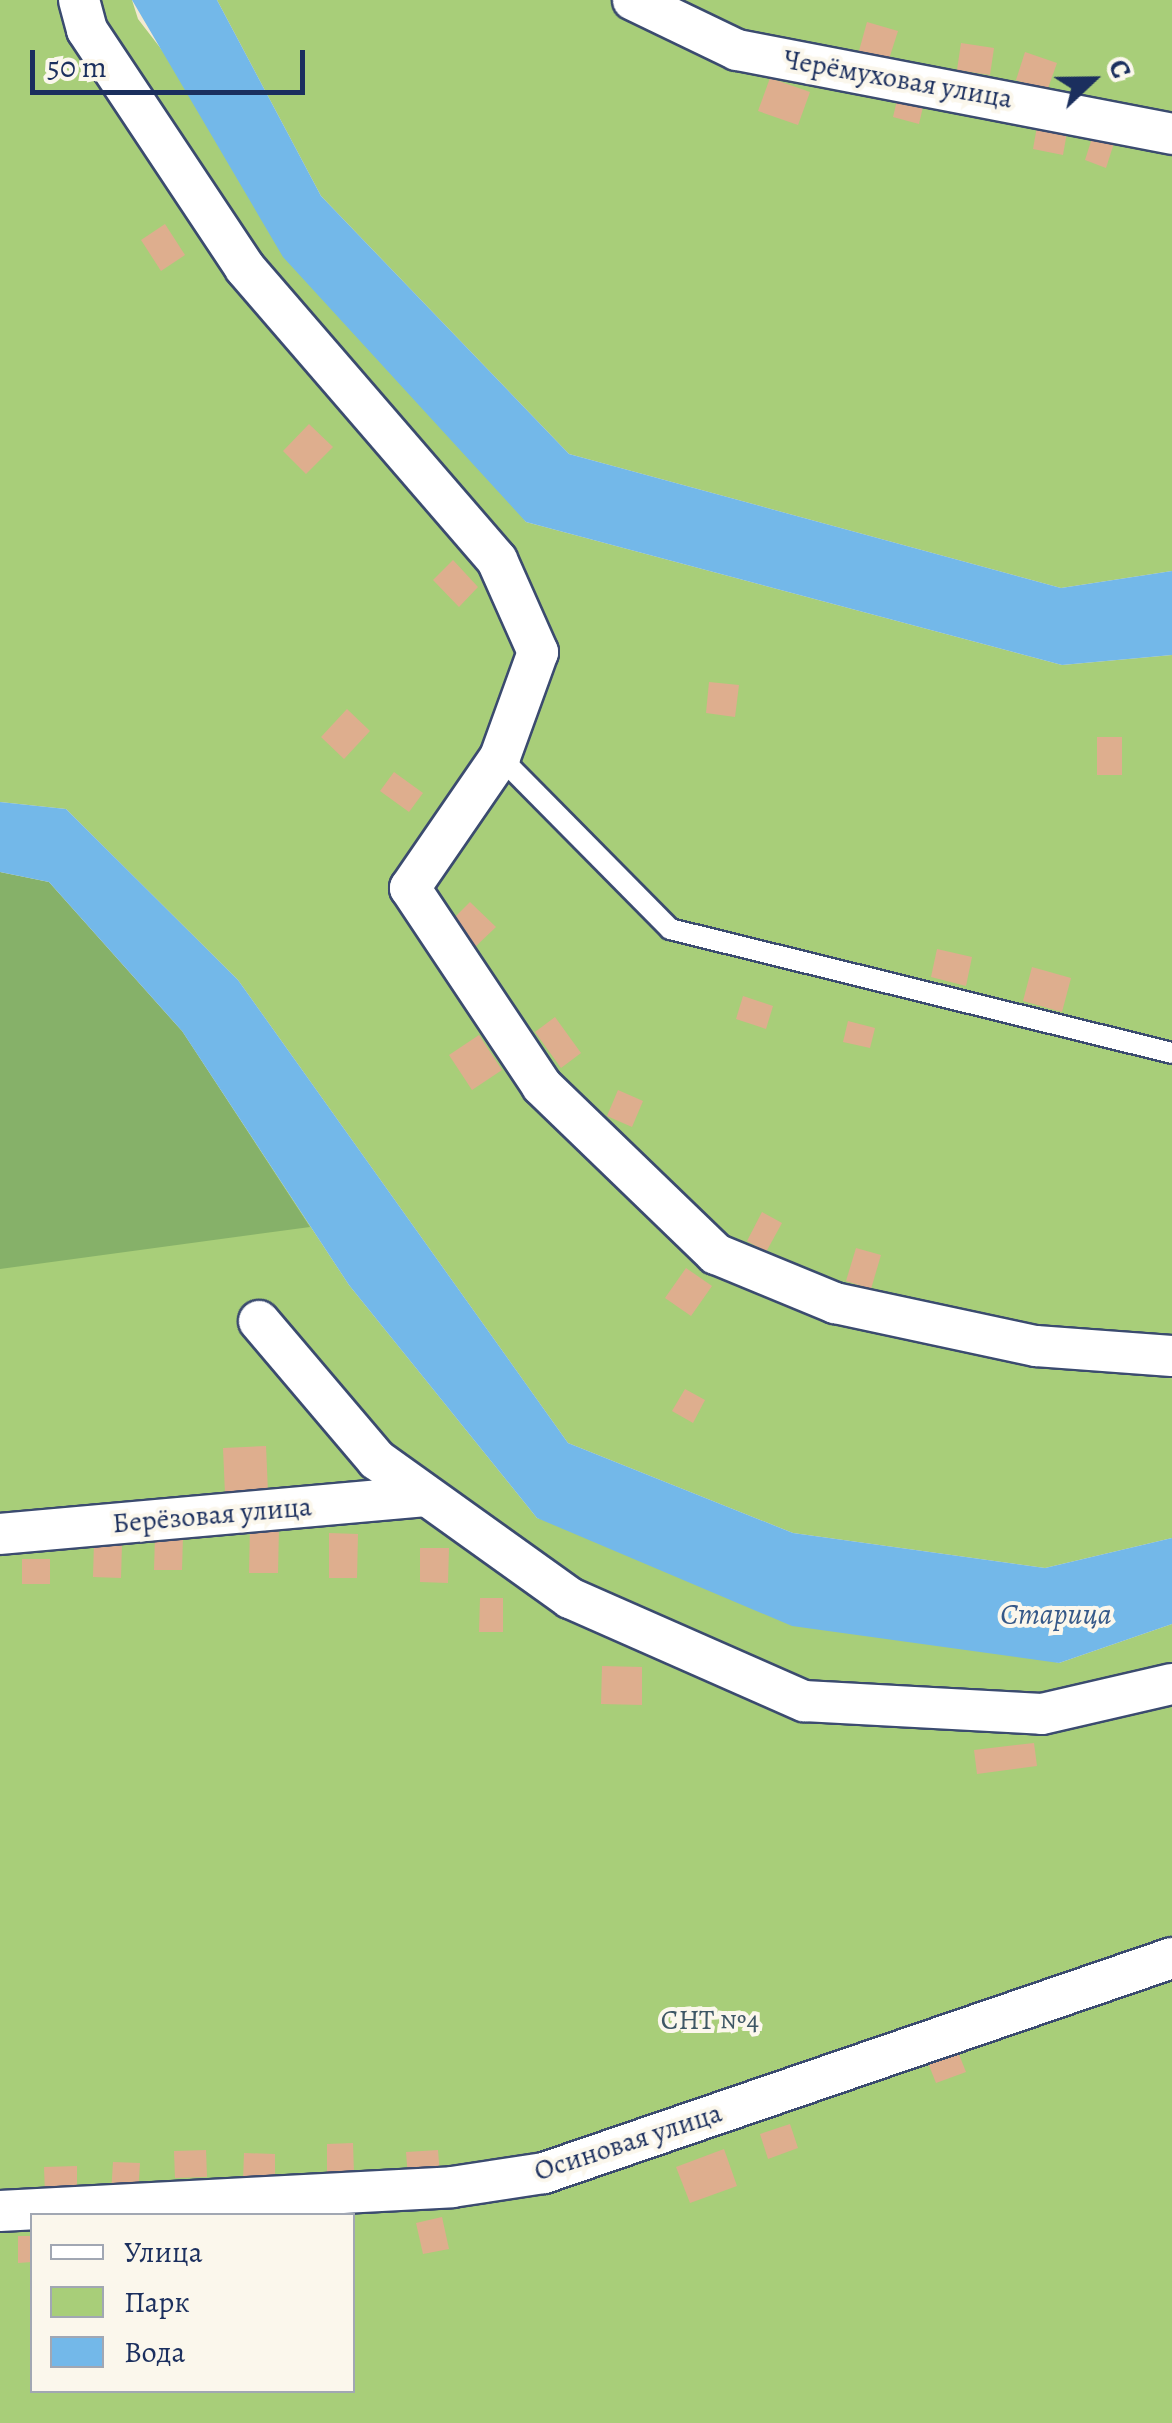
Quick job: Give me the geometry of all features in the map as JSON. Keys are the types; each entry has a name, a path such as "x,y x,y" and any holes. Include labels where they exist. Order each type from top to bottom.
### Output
{"street":[{"path":"79,0 87,30 245,268 497,560 538,652 500,757 410,888 542,1086 716,1254 835,1302 1036,1346 1172,1356"},
{"name":"Черёмуховая улица","path":"633,0 736,50 1172,134"},
{"path":"259,1321 377,1460 570,1598 804,1701 1042,1714 1172,1684"},
{"name":"Берёзовая улица","path":"0,1534 425,1496"},
{"name":"Осиновая улица","path":"0,2211 452,2186 544,2172 1172,1958"}],"lane":[{"path":"500,757 670,928 1172,1053"}],"green space":[{"path":"0,0 132,0 138,19 526,522 1062,665 1172,655 1172,1538 1045,1568 793,1533 568,1443 238,980 66,809 0,802"},
{"path":"217,0 1172,0 1172,571 1061,588 569,454 321,196"},
{"name":"СНТ №4","path":"0,872 182,1031 349,1285 537,1518 1059,1663 1172,1624 1172,2423 0,2423"},
{"path":"0,872 49,882 182,1031 310,1227 0,1269"}],"water":[{"path":"132,0 217,0 321,196 569,454 1061,588 1172,571 1172,655 1062,665 526,522 283,257"},
{"name":"Старица","path":"0,802 66,809 238,980 568,1443 793,1533 1045,1568 1172,1538 1172,1624 1059,1663 792,1626 537,1518 349,1285 182,1031 49,882 0,872"}],"building":[{"path":"867,22 898,31 889,59 859,51"},
{"path":"961,43 994,48 990,75 957,70"},
{"path":"1025,52 1057,63 1047,91 1016,80"},
{"path":"770,78 810,92 798,125 758,111"},
{"path":"899,92 925,98 919,124 893,117"},
{"path":"1039,115 1069,121 1063,155 1033,149"},
{"path":"1094,132 1115,140 1106,168 1085,160"},
{"path":"165,224 185,255 161,271 141,240"},
{"path":"309,424 333,447 306,474 283,451"},
{"path":"453,560 478,587 459,607 433,580"},
{"path":"709,682 739,685 735,717 706,713"},
{"path":"347,709 370,731 344,759 321,737"},
{"path":"1097,737 1122,737 1122,775 1097,775"},
{"path":"394,772 423,793 409,812 380,791"},
{"path":"470,902 496,927 473,949 448,924"},
{"path":"937,949 972,957 966,986 931,977"},
{"path":"1032,967 1071,978 1062,1012 1023,1001"},
{"path":"743,996 773,1006 766,1029 736,1019"},
{"path":"555,1017 581,1053 561,1068 535,1032"},
{"path":"848,1021 875,1028 870,1048 843,1042"},
{"path":"479,1035 502,1070 472,1090 449,1055"},
{"path":"618,1090 643,1101 632,1127 607,1116"},
{"path":"762,1212 782,1223 766,1252 747,1241"},
{"path":"856,1248 881,1255 871,1289 846,1281"},
{"path":"686,1268 712,1286 691,1316 665,1298"},
{"path":"685,1389 705,1400 693,1423 672,1411"},
{"path":"266,1446 268,1492 225,1494 223,1448"},
{"path":"250,1526 279,1527 278,1573 249,1573"},
{"path":"329,1533 358,1534 357,1578 329,1578"},
{"path":"155,1536 183,1536 182,1570 154,1570"},
{"path":"94,1543 122,1544 121,1578 93,1577"},
{"path":"420,1548 449,1548 448,1583 420,1582"},
{"path":"22,1559 50,1559 50,1584 22,1584"},
{"path":"480,1598 503,1598 503,1632 479,1632"},
{"path":"602,1666 642,1667 642,1705 601,1704"},
{"path":"1034,1743 1037,1766 977,1774 974,1750"},
{"path":"956,2047 966,2072 936,2083 926,2058"},
{"path":"790,2124 798,2148 768,2159 760,2134"},
{"path":"353,2143 354,2175 327,2176 327,2144"},
{"path":"724,2149 737,2186 690,2203 676,2167"},
{"path":"206,2150 207,2177 175,2178 174,2151"},
{"path":"438,2150 440,2176 408,2178 406,2152"},
{"path":"244,2153 275,2154 275,2181 243,2180"},
{"path":"113,2162 140,2163 138,2195 111,2194"},
{"path":"77,2166 77,2193 45,2194 44,2167"},
{"path":"442,2217 449,2249 423,2254 416,2223"},
{"path":"18,2236 30,2236 30,2262 18,2263"}]}
